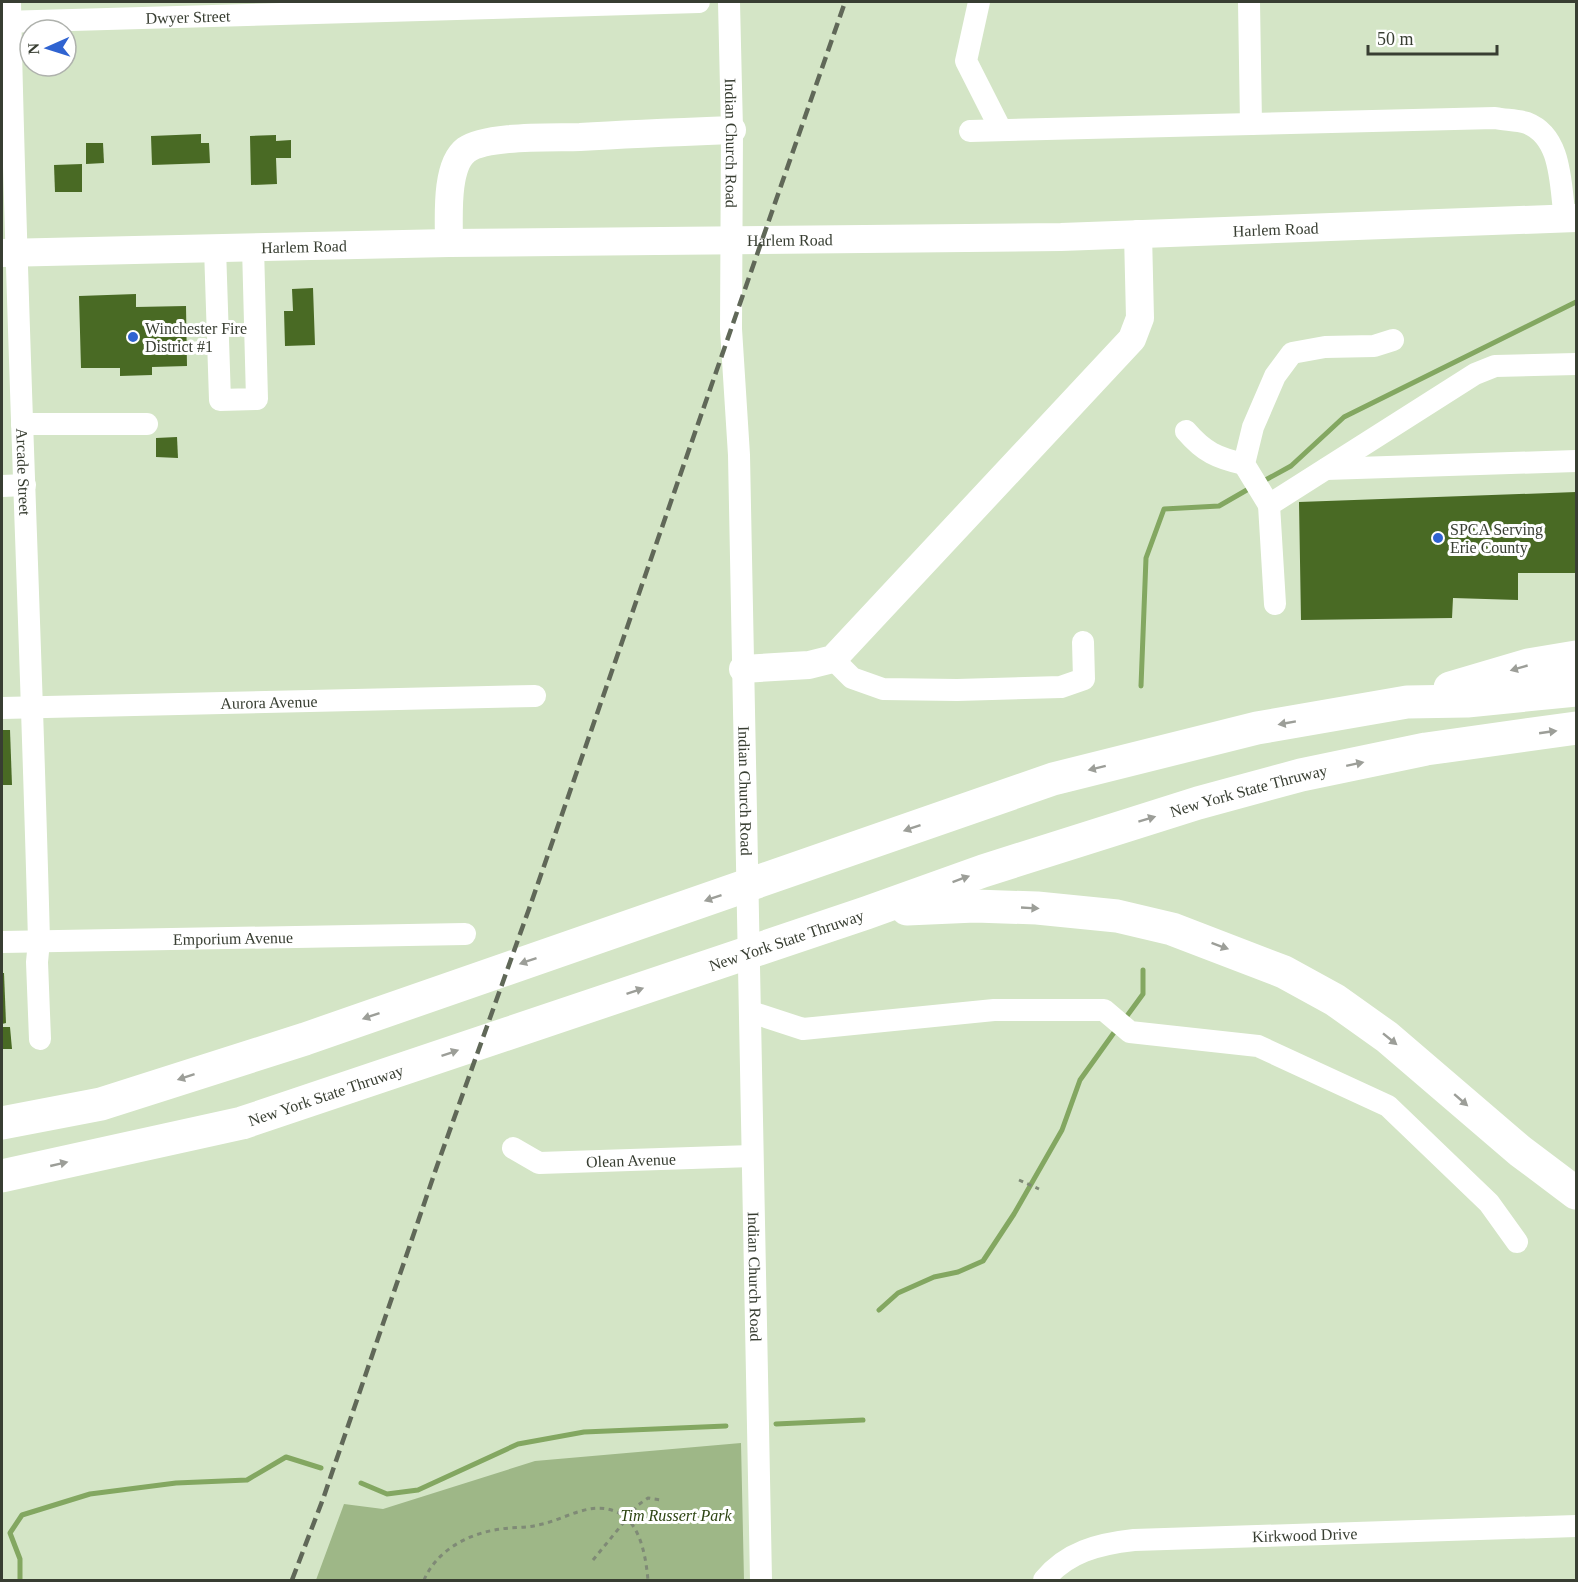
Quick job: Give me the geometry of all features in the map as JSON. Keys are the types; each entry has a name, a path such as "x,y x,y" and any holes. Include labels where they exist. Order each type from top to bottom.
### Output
{"highway":[{"path":"2,1123 101,1104 305,1039 1053,779 1257,728 1407,702 1528,665 1576,657"},
{"path":"1407,702 1467,701 1576,690"},
{"name":"New York State Thruway","path":"2,1176 242,1123 1102,832 1301,775 1426,749 1576,728"},
{"path":"866,913 929,907 975,906 1037,908 1117,916 1172,929 1242,955 1284,972 1324,994 1387,1037 1520,1151 1576,1193"}],"main road":[{"path":"449,243 450,192 455,165 466,150 485,142 732,130"},
{"name":"Harlem Road","path":"9,253 449,243 1061,237 1570,218"},
{"path":"743,669 809,665 833,659 1132,339 1140,318 1138,234"}],"street":[{"name":"Dwyer Street","path":"7,15 127,20 699,2"},
{"name":"Indian Church Road","path":"729,2 732,130 730,329 739,455 761,1581"},
{"path":"979,2 966,61 1001,130"},
{"path":"1249,2 1251,124"},
{"name":"Arcade Street","path":"7,15 9,253 25,485 33,708 40,1039"},
{"path":"970,131 1495,118 1528,123 1549,138 1557,160 1570,218"},
{"path":"214,248 220,400 257,399 253,247"},
{"path":"1275,604 1269,505 1244,464 1253,427 1270,387 1292,353 1325,347 1374,346 1394,340"},
{"path":"1269,505 1475,374 1495,366 1576,364"},
{"path":"22,424 147,424"},
{"path":"1186,431 1200,447 1223,460 1244,464"},
{"path":"1325,469 1576,461"},
{"path":"2,486 25,485"},
{"path":"833,659 852,678 883,689 957,690 1061,687 1084,679 1083,642"},
{"name":"Aurora Avenue","path":"2,708 536,696"},
{"name":"Emporium Avenue","path":"2,942 465,934"},
{"path":"751,1012 803,1029 994,1010 1104,1010 1130,1032 1258,1046 1388,1106 1489,1203 1517,1242"},
{"name":"Olean Avenue","path":"513,1148 539,1163 752,1156"},
{"name":"Kirkwood Drive","path":"1044,1581 1066,1559 1087,1549 1106,1543 1134,1540 1576,1526"}],"path":[{"path":"1019,1180 1039,1189"},
{"path":"593,1560 638,1505 648,1498 661,1500"},
{"path":"424,1581 443,1553 471,1536 498,1529 538,1525 581,1509 603,1508 618,1512 627,1519 640,1538 648,1581"}],"green space":[{"name":"Tim Russert Park","path":"741,1443 744,1580 316,1580 344,1504 383,1509 535,1461"}],"building":[{"path":"201,134 201,143 209,143 210,163 152,165 151,136"},
{"path":"276,135 276,141 291,140 291,158 276,158 277,184 251,185 250,136"},
{"path":"86,143 103,143 104,163 86,164"},
{"path":"82,164 82,192 55,192 54,165"},
{"path":"313,288 315,345 285,346 284,311 293,311 292,289"},
{"name":"Winchester Fire District #1","path":"136,294 136,307 186,306 187,366 152,367 152,375 120,376 120,368 81,368 79,296"},
{"path":"177,437 178,458 156,457 156,438"},
{"name":"SPCA Serving Erie County","path":"1576,492 1576,573 1518,573 1518,600 1453,598 1452,618 1301,620 1299,502"},
{"path":"2,730 10,730 12,785 2,785"},
{"path":"2,973 4,973 6,1023 2,1024"},
{"path":"2,1027 10,1027 12,1049 2,1049"}],"waterway":[{"path":"1260,483 1291,466 1344,417 1576,302"},
{"path":"1141,686 1146,558 1164,509 1219,506 1252,487"},
{"path":"1124,1020 1143,994 1143,970"},
{"path":"879,1310 898,1293 934,1277 958,1272 983,1261 1014,1214 1062,1130 1080,1080 1118,1027"},
{"path":"776,1424 863,1420"},
{"path":"361,1483 387,1494 418,1490 518,1444 584,1432 726,1426"},
{"path":"20,1580 20,1559 10,1533 22,1515 90,1494 176,1483 247,1480 286,1457 321,1468"}],"railway":[{"path":"292,1580 323,1499 437,1166 529,909 845,2"}],"place":[{"name":"Winchester Fire District #1","path":"133,337"},
{"name":"SPCA Serving Erie County","path":"1438,538"}]}
